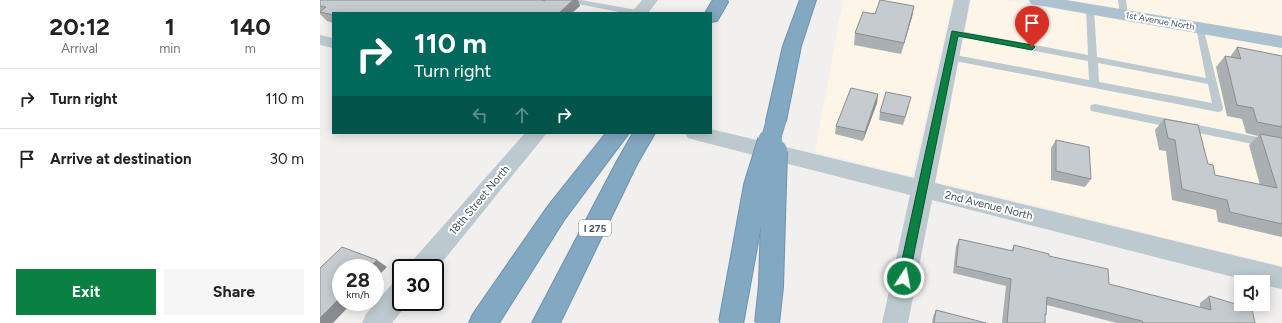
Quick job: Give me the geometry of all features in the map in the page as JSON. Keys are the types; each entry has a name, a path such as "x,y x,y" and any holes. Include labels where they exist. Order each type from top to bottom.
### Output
{"highway":[{"path":"731,323 756,186 776,122 792,46 808,0"},
{"path":"712,14 717,5"},
{"path":"767,323 771,286 776,122"},
{"path":"483,323 556,213 617,134"},
{"name":"I 275","path":"546,323 627,163 643,134"}],"main road":[{"name":"1st Avenue North","path":"1037,0 1090,9 1123,7 1200,28 1282,42"}],"street":[{"path":"639,12 650,0"},
{"path":"894,323 962,0"},
{"path":"320,40 332,44"},
{"name":"18th Street North","path":"430,259 536,134"},
{"name":"2nd Avenue North","path":"699,134 1282,278"},
{"path":"375,323 392,303"}],"lane":[{"path":"568,0 633,12"},
{"path":"1090,9 1094,85"},
{"path":"950,57 1218,108 1200,28"},
{"path":"955,33 1212,82"},
{"path":"1095,108 1282,146"}],"shaded area":[{"path":"843,0 953,0 912,176 815,152"},
{"path":"971,0 1005,0 1282,48 1282,266 935,181"},
{"path":"1069,0 1282,0 1282,36"}],"building":[{"path":"320,0 573,0 560,12 332,12 332,15 320,12 326,7 320,6"},
{"path":"880,0 914,6 904,43 855,33 863,12 875,14"},
{"path":"1237,47 1282,56 1282,127 1257,122 1253,108 1237,105 1225,56 1241,59"},
{"path":"851,88 878,94 865,132 836,126"},
{"path":"886,92 911,97 905,117 880,112"},
{"path":"1164,119 1198,125 1208,164 1213,165 1215,175 1277,188 1260,134 1282,138 1282,224 1230,212 1227,200 1182,189 1175,140 1168,138"},
{"path":"1056,140 1089,147 1091,179 1056,171"},
{"path":"959,239 1013,251 1014,245 1049,254 1049,256 1108,269 1109,284 1211,310 1209,296 1234,304 1234,311 1252,311 1255,323 1143,323 1142,321 1047,297 1045,323 1007,323 1011,279 956,266"},
{"path":"342,247 374,259 332,259 332,306 320,318 320,268"},
{"path":"936,310 986,323 934,323"}],"route":[{"path":"904,278 921,189 955,33 1032,47"}]}
